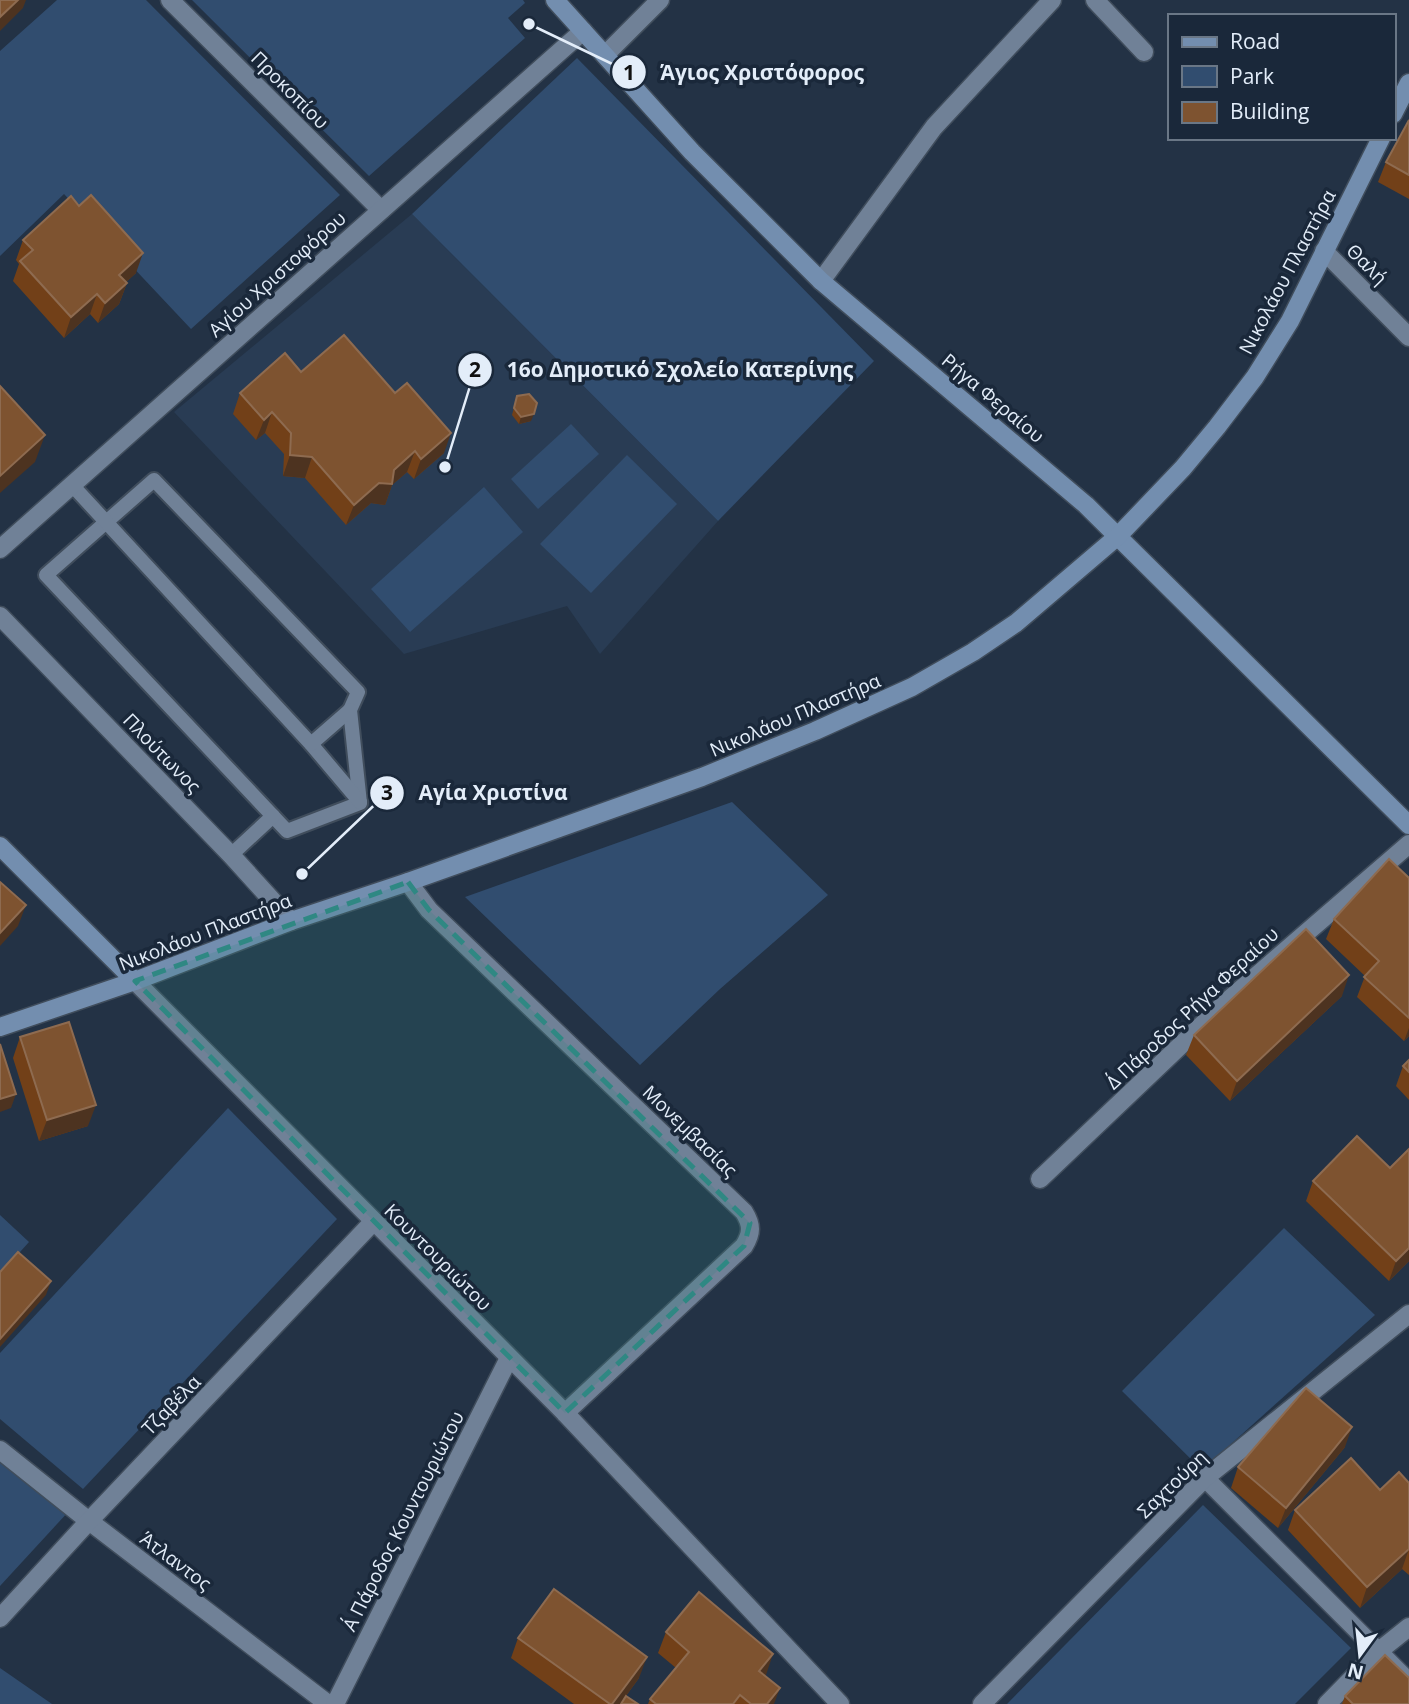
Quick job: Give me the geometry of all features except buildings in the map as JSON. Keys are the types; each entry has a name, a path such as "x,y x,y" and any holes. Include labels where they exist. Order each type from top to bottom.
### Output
{"main road":[{"name":"Ρήγα Φεραίου","path":"555,0 692,152 821,281 1062,483 1407,819"},
{"path":"1395,110 1409,83"},
{"name":"Νικολάου Πλαστήρα","path":"0,1027 135,981 291,921 702,777 815,731 912,687 1016,623 1118,536 1183,468 1217,427 1255,376 1290,321 1380,140"},
{"name":"Κουντουριώτου","path":"0,846 135,981"}],"street":[{"name":"Προκοπίου","path":"170,0 381,210"},
{"path":"604,55 660,0"},
{"path":"821,281 934,127 1052,0"},
{"path":"1095,0 1143,52"},
{"name":"Αγίου Χριστοφόρου","path":"0,549 583,31"},
{"name":"Θαλή","path":"1324,250 1409,337"},
{"name":"Πλούτωνος","path":"0,616 231,855 291,921"},
{"name":"Δ΄ Πάροδος Ρήγα Φεραίου","path":"1040,1179 1225,1003 1409,844"},
{"name":"Μονεμβασίας","path":"408,882 429,910 744,1212 750,1223 750,1235 744,1246 565,1413"},
{"name":"Κουντουριώτου","path":"135,981 565,1413 840,1704"},
{"name":"Τζαβέλα","path":"0,1618 373,1222"},
{"name":"Σαχτούρη","path":"982,1704 1205,1478 1409,1314"},
{"name":"Α΄ Πάροδος Κουντουριώτου","path":"335,1704 509,1358"},
{"name":"Άτλαντος","path":"0,1450 328,1704"},
{"path":"1205,1478 1409,1682"},
{"path":"1326,1704 1379,1651 1409,1627"}],"lane":[{"path":"311,744 350,710 358,692 155,480 46,575 287,831 360,803"},
{"path":"72,485 311,744 360,803"},
{"path":"350,710 360,803"},
{"path":"231,855 273,816"}],"highlighted area":[{"path":"408,882 429,910 750,1223 744,1246 565,1413 135,981"}],"shaded area":[{"path":"412,214 718,521 600,654 567,606 404,654 174,412"}],"green space":[{"path":"57,0 146,0 340,195 191,329 64,194 0,256 0,51"},
{"path":"192,0 523,0 525,3 508,18 525,38 369,176"},
{"path":"577,58 874,361 718,521 412,214"},
{"path":"571,424 599,454 538,509 511,479"},
{"path":"627,455 677,504 591,593 540,544"},
{"path":"484,487 523,532 410,632 371,589"},
{"path":"732,802 828,895 720,989 640,1065 465,897"},
{"path":"228,1108 337,1219 83,1489 0,1419 0,1353"},
{"path":"0,1215 29,1242 0,1274"},
{"path":"1284,1228 1375,1315 1202,1470 1122,1391"},
{"path":"0,1456 69,1511 0,1586"},
{"path":"1203,1505 1351,1648 1295,1704 1007,1704"},
{"path":"0,1668 52,1704 0,1704"}],"place":[{"name":"Άγιος Χριστόφορος","path":"529,24"},
{"name":"16ο Δημοτικό Σχολείο Κατερίνης","path":"445,467"},
{"name":"Αγία Χριστίνα","path":"302,874"}]}
